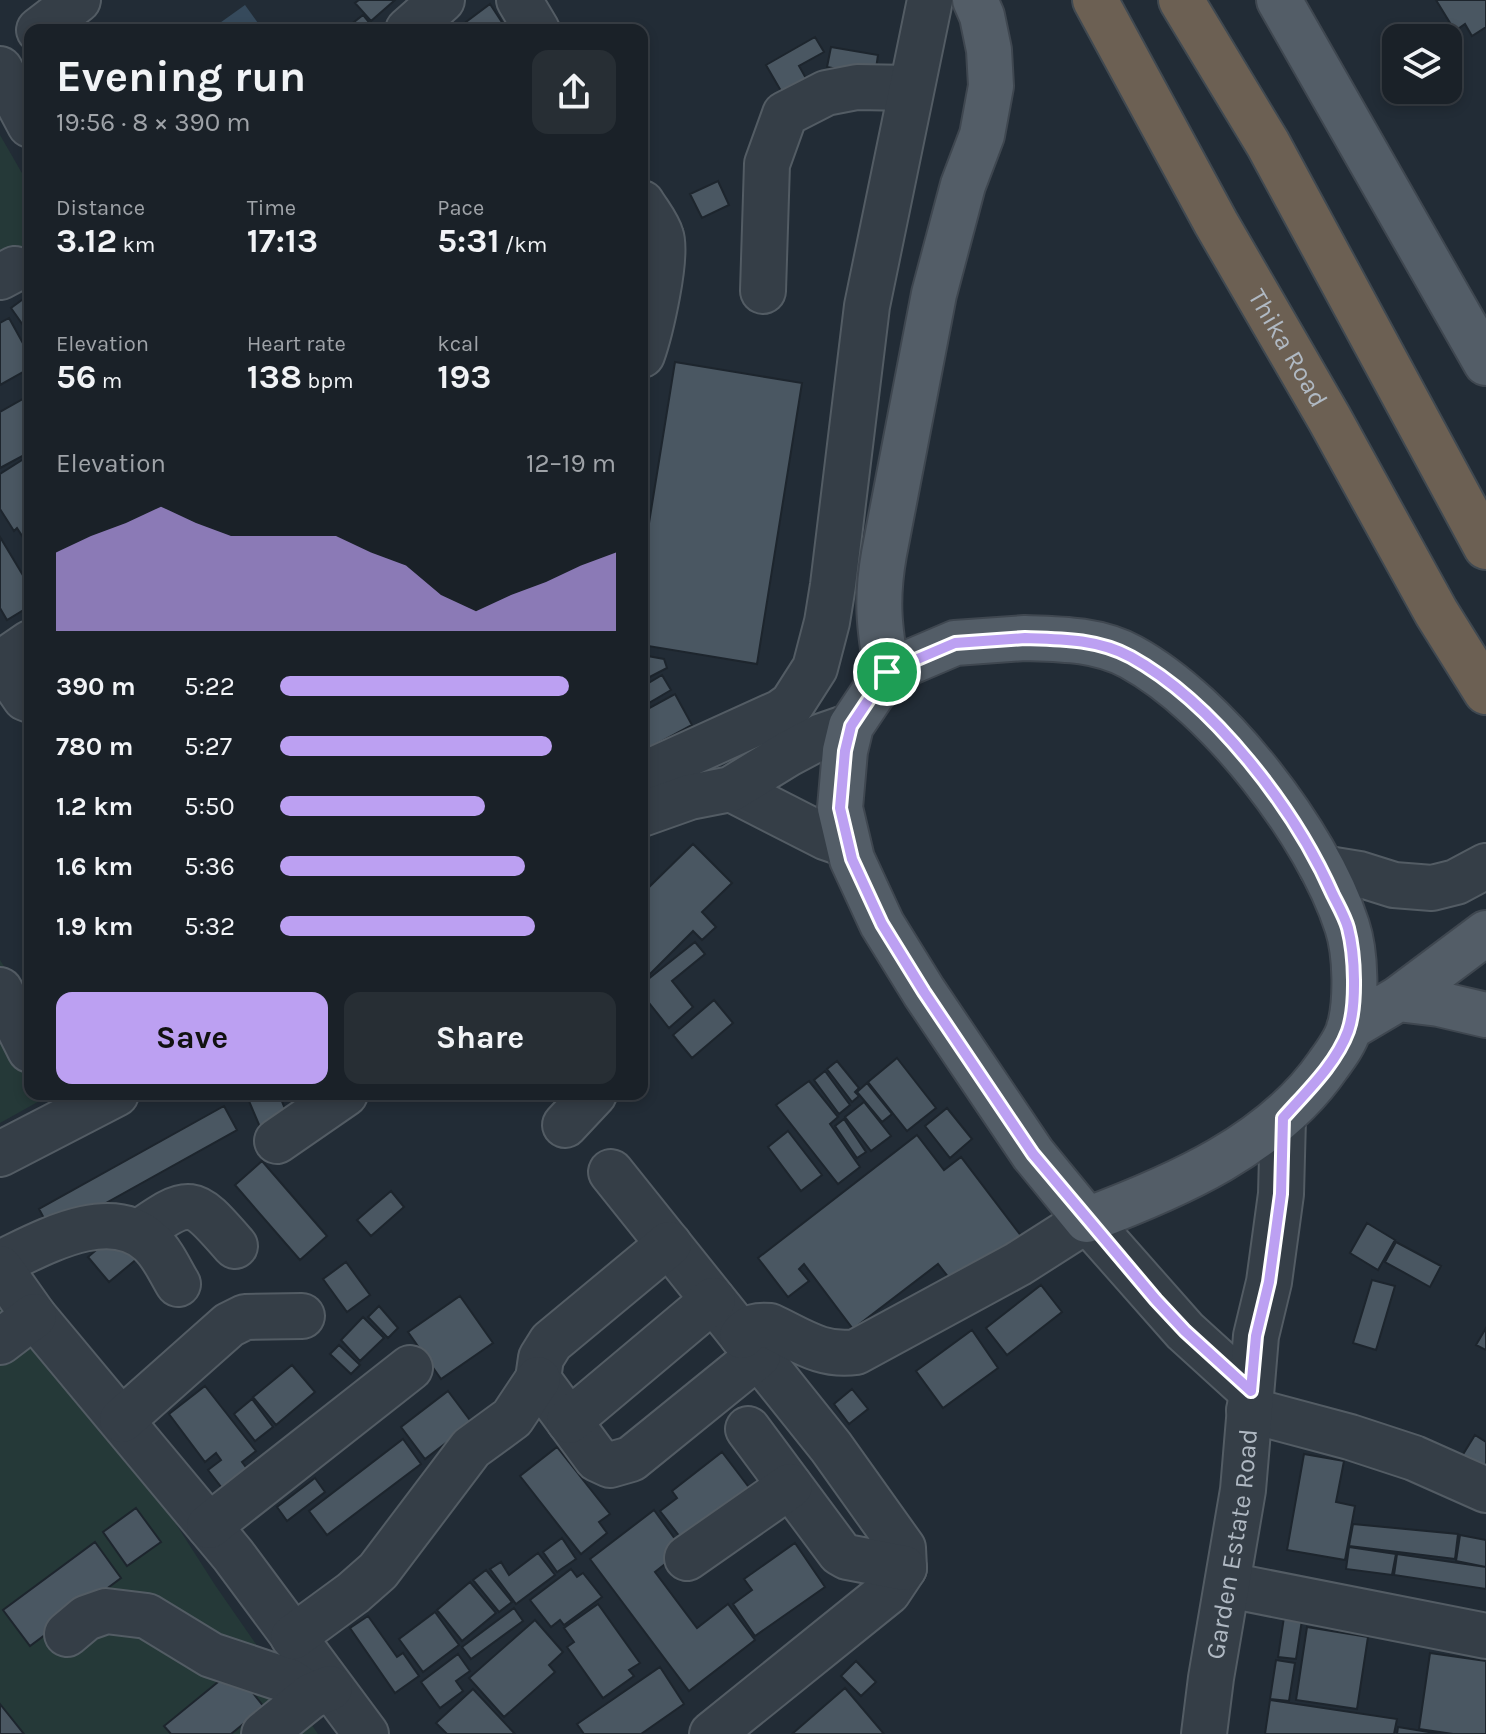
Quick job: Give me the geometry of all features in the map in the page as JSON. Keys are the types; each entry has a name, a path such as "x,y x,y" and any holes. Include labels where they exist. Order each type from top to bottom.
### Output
{"highway":[{"name":"Thika Road","path":"1095,0 1216,223 1436,612 1486,692"},
{"path":"1181,0 1268,144 1486,547"}],"main road":[{"path":"887,672 878,620 878,589 889,525 934,294 963,185 982,135 991,86 989,50 982,16 975,0"},
{"path":"1279,0 1486,363"},
{"path":"1025,638 1080,639 1130,656 1175,687 1253,767 1299,828 1322,868 1348,928 1354,981 1349,1028 1320,1077 1283,1118 1184,1179 1087,1220 1033,1154 882,924 848,845 840,808 845,751 851,726 887,672 955,643 1025,638"},
{"path":"1349,1028 1398,999 1486,933"},
{"path":"1398,999 1439,1004 1486,1015"}],"street":[{"path":"47,24 78,0"},
{"path":"415,24 442,0"},
{"path":"648,772 781,712 792,704 815,668 833,585 871,279 930,0"},
{"path":"0,61 24,42"},
{"path":"0,69 24,114"},
{"path":"763,291 767,164 785,114 826,93 857,87 911,88"},
{"path":"648,214 662,238 660,274 648,339"},
{"path":"24,647 1,663 24,697"},
{"path":"648,812 690,797 731,789 822,736 851,726"},
{"path":"731,789 825,837 848,845"},
{"path":"1322,868 1359,874 1394,885 1432,888 1456,882 1486,866"},
{"path":"0,990 24,1038"},
{"path":"0,1154 58,1108 91,1100"},
{"path":"277,1141 336,1100"},
{"name":"Garden Estate Road","path":"1204,1734 1243,1490 1256,1336 1269,1282 1281,1194 1283,1118"},
{"path":"611,1172 750,1346 882,1516 903,1548 904,1568 888,1592 726,1730"},
{"path":"138,1233 169,1211 187,1207 204,1211 235,1246"},
{"path":"750,1346 748,1329 762,1325 820,1351 840,1354 856,1352 1018,1264 1087,1220 1250,1400 1414,1458 1486,1490"},
{"path":"178,1284 151,1242 138,1233 119,1227 71,1230 0,1266 34,1316 209,1526 293,1637 321,1692 366,1734"},
{"path":"293,1637 378,1571 471,1448 512,1418 538,1379 541,1358 551,1342 669,1244"},
{"path":"569,1421 713,1300"},
{"path":"0,1342 34,1316"},
{"path":"122,1420 229,1325 245,1317 302,1316"},
{"path":"538,1379 597,1459 610,1465 631,1459 750,1346"},
{"path":"209,1526 410,1368"},
{"path":"748,1429 840,1553 904,1568"},
{"path":"687,1558 790,1486"},
{"path":"1228,1585 1486,1636"},
{"path":"67,1634 86,1618 106,1611 147,1616 155,1618 211,1655 321,1692"},
{"path":"264,1734 321,1692"}],"green space":[{"path":"0,135 24,177 24,257 0,275"},
{"path":"0,960 24,998 24,1100 41,1100 0,1123"},
{"path":"0,1249 215,1585 318,1734 0,1734"}],"water":[{"path":"245,5 259,24 218,24"}],"building":[{"path":"359,0 395,0 371,21 355,3"},
{"path":"1436,0 1486,0 1486,27 1472,36 1465,24 1451,24"},
{"path":"490,4 503,24 468,24 466,22"},
{"path":"363,15 370,24 352,24"},
{"path":"815,37 824,52 799,66 812,89 788,103 766,65"},
{"path":"831,47 878,55 875,76 827,67"},
{"path":"718,181 729,205 702,218 690,194"},
{"path":"24,298 24,326 11,308"},
{"path":"9,318 24,345 24,371 0,385 0,323"},
{"path":"675,362 802,383 757,664 648,646 648,529"},
{"path":"24,398 24,455 0,468 0,412"},
{"path":"24,459 24,539 17,528 14,531 0,509 0,474"},
{"path":"0,537 24,577 24,610 7,620 0,608"},
{"path":"648,656 664,659 667,668 648,678"},
{"path":"662,675 671,690 648,703 648,683"},
{"path":"675,694 692,725 648,749 648,709"},
{"path":"693,844 732,883 702,912 716,927 702,940 693,931 648,976 648,888"},
{"path":"695,942 705,954 672,981 693,1007 669,1028 648,1002 648,979"},
{"path":"714,1000 733,1023 692,1058 673,1035"},
{"path":"897,1058 936,1108 907,1131 868,1082"},
{"path":"837,1061 859,1088 855,1092 859,1096 852,1102 827,1069"},
{"path":"825,1071 850,1105 839,1114 814,1080"},
{"path":"809,1081 838,1117 830,1124 860,1167 838,1184 776,1105"},
{"path":"867,1083 892,1114 882,1122 857,1092"},
{"path":"249,1100 281,1100 288,1116 260,1127"},
{"path":"864,1102 891,1136 871,1151 845,1117"},
{"path":"224,1106 237,1130 52,1233 39,1209"},
{"path":"947,1108 972,1139 950,1158 925,1126"},
{"path":"844,1119 866,1152 857,1158 835,1126"},
{"path":"788,1131 822,1175 801,1191 768,1147"},
{"path":"917,1135 944,1170 961,1157 1025,1241 957,1288 938,1264 853,1329 804,1264 799,1269 809,1281 788,1297 758,1258"},
{"path":"262,1161 327,1236 300,1260 235,1185"},
{"path":"391,1191 404,1207 371,1236 357,1220"},
{"path":"1367,1223 1395,1240 1378,1270 1350,1253"},
{"path":"116,1233 138,1258 109,1282 88,1257"},
{"path":"1396,1242 1441,1266 1430,1287 1385,1262"},
{"path":"346,1262 370,1295 347,1312 323,1279"},
{"path":"1372,1280 1395,1286 1376,1350 1353,1343"},
{"path":"1041,1285 1062,1312 1007,1355 986,1328"},
{"path":"460,1296 493,1343 441,1379 408,1332"},
{"path":"379,1306 398,1328 388,1338 368,1317"},
{"path":"363,1317 384,1338 360,1361 341,1340"},
{"path":"1486,1328 1486,1350 1476,1345"},
{"path":"972,1330 998,1368 943,1408 916,1371"},
{"path":"339,1345 360,1365 351,1374 330,1354"},
{"path":"292,1365 315,1392 276,1425 253,1397"},
{"path":"205,1386 256,1451 242,1462 254,1478 229,1497 208,1470 221,1460 216,1453 205,1462 169,1414"},
{"path":"852,1389 868,1409 849,1424 834,1404"},
{"path":"448,1391 472,1423 425,1459 401,1427"},
{"path":"252,1399 273,1427 255,1441 234,1414"},
{"path":"1475,1435 1486,1442 1486,1472 1462,1456"},
{"path":"403,1439 421,1464 327,1535 309,1511"},
{"path":"557,1447 610,1514 599,1522 607,1533 581,1554 520,1476"},
{"path":"722,1452 754,1494 687,1546 660,1511 677,1498 672,1491"},
{"path":"1304,1454 1344,1461 1336,1502 1355,1506 1345,1560 1287,1550"},
{"path":"315,1478 325,1492 287,1521 277,1507"},
{"path":"136,1508 161,1542 127,1566 103,1532"},
{"path":"654,1510 683,1550 655,1572 697,1628 728,1604 755,1640 689,1691 590,1559"},
{"path":"1353,1524 1458,1534 1455,1559 1349,1546"},
{"path":"1460,1535 1486,1540 1486,1567 1456,1561"},
{"path":"562,1538 576,1559 557,1572 543,1552"},
{"path":"95,1542 121,1578 30,1646 3,1610"},
{"path":"795,1543 825,1587 755,1636 733,1604 752,1590 744,1579"},
{"path":"1349,1547 1396,1554 1392,1575 1346,1569"},
{"path":"538,1553 555,1575 516,1604 490,1569 501,1562 509,1575"},
{"path":"1397,1554 1486,1567 1486,1589 1394,1575"},
{"path":"571,1569 577,1577 583,1573 602,1597 564,1625 560,1620 551,1627 530,1600"},
{"path":"486,1570 512,1602 499,1612 473,1580"},
{"path":"470,1582 496,1613 462,1641 437,1610"},
{"path":"598,1604 640,1663 629,1670 634,1676 603,1698 567,1647 574,1642 564,1628"},
{"path":"514,1608 523,1621 471,1659 462,1647"},
{"path":"435,1612 459,1645 423,1672 399,1639"},
{"path":"368,1616 397,1657 403,1653 419,1676 395,1693 350,1628"},
{"path":"1284,1617 1302,1620 1296,1659 1278,1657"},
{"path":"535,1620 563,1652 549,1665 555,1672 504,1717 469,1678"},
{"path":"1307,1627 1368,1637 1357,1709 1296,1700"},
{"path":"1430,1653 1486,1661 1486,1734 1453,1734 1419,1729"},
{"path":"458,1654 470,1671 456,1681 463,1691 440,1708 421,1682"},
{"path":"1276,1660 1295,1663 1289,1701 1270,1699"},
{"path":"856,1661 876,1682 861,1696 841,1676"},
{"path":"660,1667 684,1704 641,1734 584,1734 577,1724"},
{"path":"234,1669 264,1707 231,1734 171,1734 164,1726"},
{"path":"845,1688 884,1734 792,1734"},
{"path":"473,1689 515,1734 447,1734 436,1723"},
{"path":"1270,1700 1397,1719 1394,1734 1265,1734"},
{"path":"0,1704 24,1734 0,1734"},
{"path":"1398,1727 1441,1734 1397,1734"}],"route":[{"path":"1025,638 1080,639 1130,656 1175,687 1220,730 1253,767 1299,828 1322,868 1348,928 1354,981 1349,1028 1320,1077 1283,1118 1281,1194 1269,1282 1256,1336 1251,1391 1156,1300 1033,1154 882,924 852,859 840,808 845,751 851,726 887,672 955,643 1025,638"}]}
